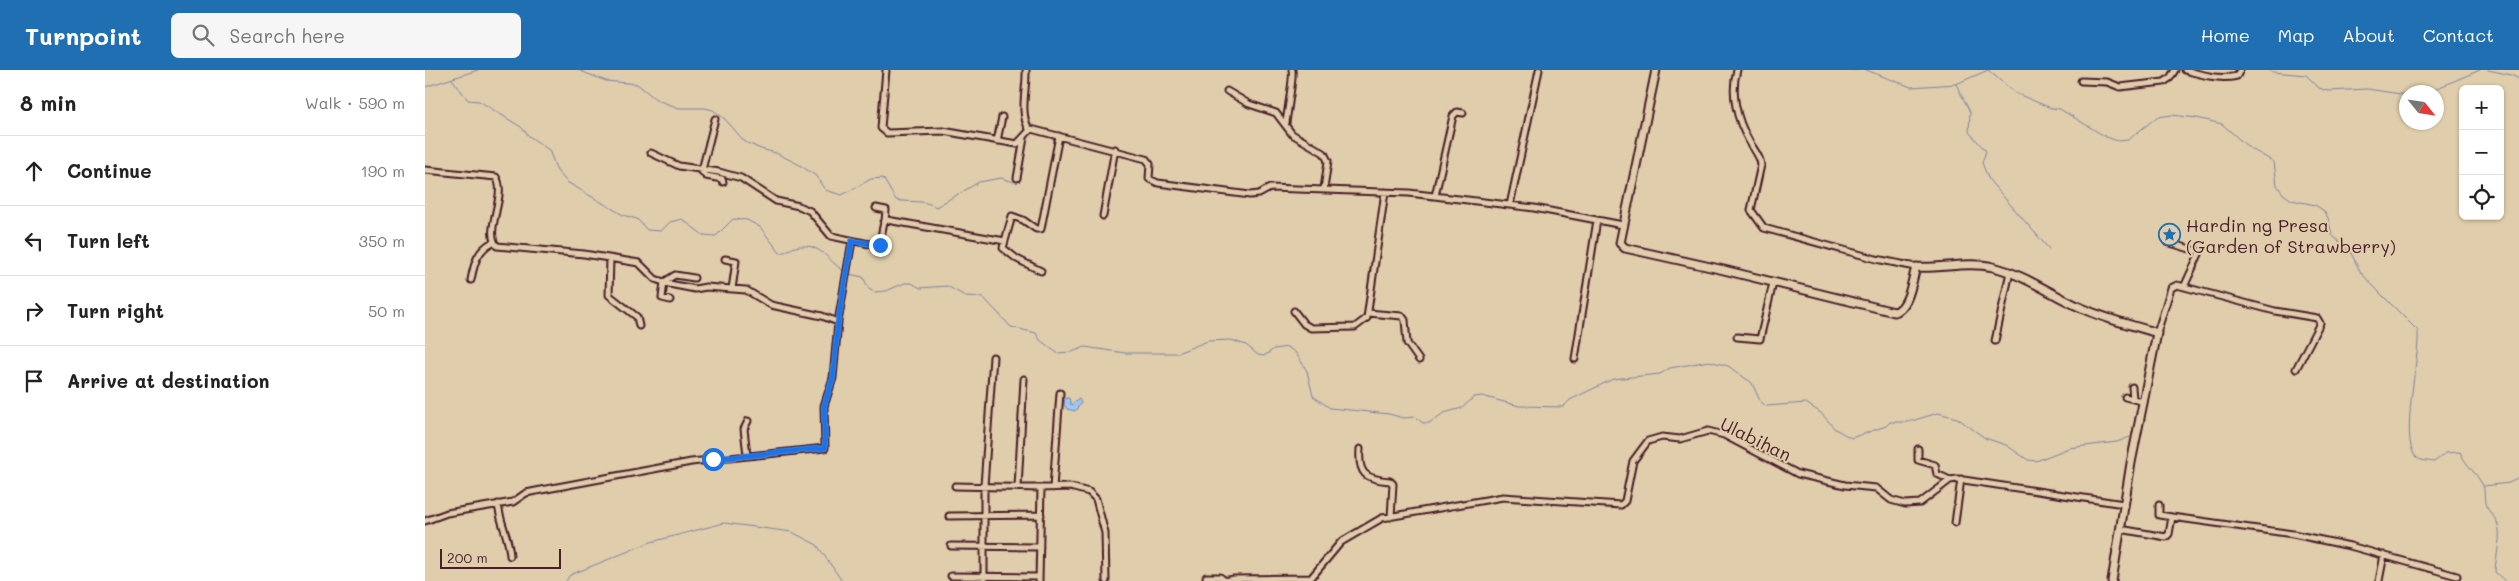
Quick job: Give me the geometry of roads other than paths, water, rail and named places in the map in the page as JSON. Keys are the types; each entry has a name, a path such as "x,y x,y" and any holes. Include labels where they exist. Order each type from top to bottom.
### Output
{"street":[{"path":"886,70 881,128 883,132 943,131 1017,144 1024,138"},
{"path":"1017,178 1024,138 1029,129 1024,113 1026,70"},
{"path":"1285,124 1289,92 1293,80 1292,70"},
{"path":"1510,205 1539,70"},
{"path":"1656,70 1623,225 1620,243 1625,248 1894,312 1899,311 1904,305 1916,267"},
{"path":"1737,70 1733,84 1739,124 1760,158 1761,165 1751,210 1764,228 1875,259 1916,267 1935,268 1983,265 2010,272 2109,320 2157,333"},
{"path":"2081,81 2107,82 2120,87 2164,82 2170,78 2175,70"},
{"path":"2185,70 2211,77 2231,78 2237,76 2240,70"},
{"path":"1227,91 1249,104 1271,110 1296,138 1327,157 1324,189"},
{"path":"1435,196 1453,116 1457,112 1463,113"},
{"path":"997,141 1002,117"},
{"path":"701,169 715,119"},
{"path":"1029,129 1115,149 1149,161 1149,179 1151,181 1250,194 1259,194 1270,188 1324,189 1435,196 1510,205 1623,225"},
{"path":"1041,271 1005,251 1005,241 1012,216 1023,220 1036,229 1041,228 1059,136"},
{"path":"1103,216 1115,149"},
{"path":"651,153 679,166 741,178 776,201 804,208 815,216 829,234 852,241 880,245 886,210 876,208"},
{"path":"701,169 706,176 722,179 723,182"},
{"path":"425,170 496,177 499,187 493,242"},
{"path":"1294,310 1304,324 1311,328 1355,326 1364,321 1369,313 1385,192"},
{"path":"885,220 942,228 1005,241"},
{"path":"1575,359 1597,220"},
{"path":"425,521 447,513 513,502 526,493 691,462 825,448 824,406 833,378 838,322 852,241"},
{"path":"493,242 502,247 584,254 639,263 655,279 664,282 695,289 706,287 750,291 771,305 822,316 838,322"},
{"path":"471,280 477,257 484,248 493,242"},
{"path":"2167,242 2200,252 2184,287"},
{"path":"610,259 609,295 637,318 639,326"},
{"path":"725,259 736,261 732,289"},
{"path":"1995,341 2010,272"},
{"path":"664,282 675,275 694,278"},
{"path":"664,282 662,298 670,300"},
{"path":"1737,337 1760,339 1773,283"},
{"path":"2112,581 2124,504 2157,333 2171,288 2177,285 2275,311 2317,318 2320,323 2296,369"},
{"path":"1369,313 1402,316 1405,320 1407,343 1419,360"},
{"path":"984,579 984,486 993,357"},
{"path":"1018,487 1024,379"},
{"path":"2132,386 2134,392 2133,399"},
{"path":"1053,488 1060,394"},
{"path":"2125,397 2144,402"},
{"path":"747,455 745,429 748,421"},
{"name":"Ulabihan","path":"1206,577 1220,577 1223,580 1311,578 1341,542 1382,518 1391,516 1503,497 1621,505 1625,502 1633,461 1648,441 1662,437 1680,439 1708,431 1724,435 1798,474 1845,485 1877,488 1891,500 1905,504 1920,503 1950,480"},
{"path":"1360,448 1359,463 1361,470 1376,480 1390,481 1393,484 1391,516"},
{"path":"1918,449 1919,461 1935,465 1937,474 1950,480 1961,479 2124,504"},
{"path":"1955,523 1961,479"},
{"path":"955,486 1078,487 1089,492 1096,499 1105,533 1106,581"},
{"path":"951,576 984,579 1039,579 1041,488"},
{"path":"498,504 501,521 508,535 510,556"},
{"path":"2159,505 2159,515 2293,534 2384,555 2457,576"},
{"path":"949,516 1041,515"},
{"path":"2120,529 2166,537 2169,534 2172,517"},
{"path":"951,546 1040,547"},
{"path":"2379,581 2384,555"}],"water":[{"path":"1065,398 1069,398 1071,405 1079,399 1081,403 1075,411 1067,409 1064,405"}],"waterway":[{"path":"425,87 478,70"},
{"path":"578,70 606,81 637,84 657,100 679,108 705,108 713,110 725,119 745,142 776,153 798,164 816,176 825,190 842,195 871,179 883,178 896,200 921,202 936,207 979,182 1001,178 1014,182"},
{"path":"1850,70 1858,70"},
{"path":"1866,70 1911,87 1956,84 1988,70 2015,93 2051,108 2060,109 2106,137 2118,141 2128,140 2157,117 2172,115 2197,118 2222,124 2248,147 2274,162 2277,185 2283,194 2292,200 2315,205 2323,210 2328,218 2332,235 2351,253 2361,273 2418,331 2411,398 2409,434 2411,448 2416,457 2424,461 2434,462 2446,453 2460,452 2483,486 2486,506 2499,527 2495,572 2505,581"},
{"path":"2269,70 2306,75 2319,88 2328,91 2367,89 2399,94"},
{"path":"2444,85 2480,70"},
{"path":"2488,70 2511,75 2519,79"},
{"path":"452,79 468,100 479,101 521,127 529,136 549,150 557,171 567,182 623,215 637,219 647,230 661,231 670,222 682,219 703,235 716,236 733,219 747,220 760,227 780,253 798,246 808,246 824,254 844,271"},
{"path":"1956,84 1970,112 1969,132 1986,151 1982,163 1989,180 2049,249"},
{"path":"849,274 863,277 869,289 874,292 886,291 905,283 912,283 920,288 947,286 965,296 983,297 1011,327 1036,333 1040,340 1057,353 1072,352 1085,347 1125,353 1177,353 1208,341 1231,340 1246,345 1258,355 1264,356 1274,349 1287,347 1296,353 1307,371 1313,396 1330,408 1389,414 1403,418 1415,417 1423,423 1429,423 1444,413 1462,408 1474,397 1482,396 1519,406 1563,407 1570,400 1613,379 1660,374 1670,368 1709,361 1728,366 1752,383 1760,401 1766,406 1806,403 1821,413 1835,429 1851,438 1886,426 1890,422 1908,422 1938,413 1957,418 1985,438 2006,445 2028,460 2036,461 2069,448 2117,442 2130,437"},
{"path":"2484,486 2509,483 2519,478"},
{"path":"566,581 570,575 651,542 724,523 792,532 817,545 842,581"}],"place":[{"name":"Hardin ng Presa (Garden of Strawberry)","path":"2170,235"}]}
